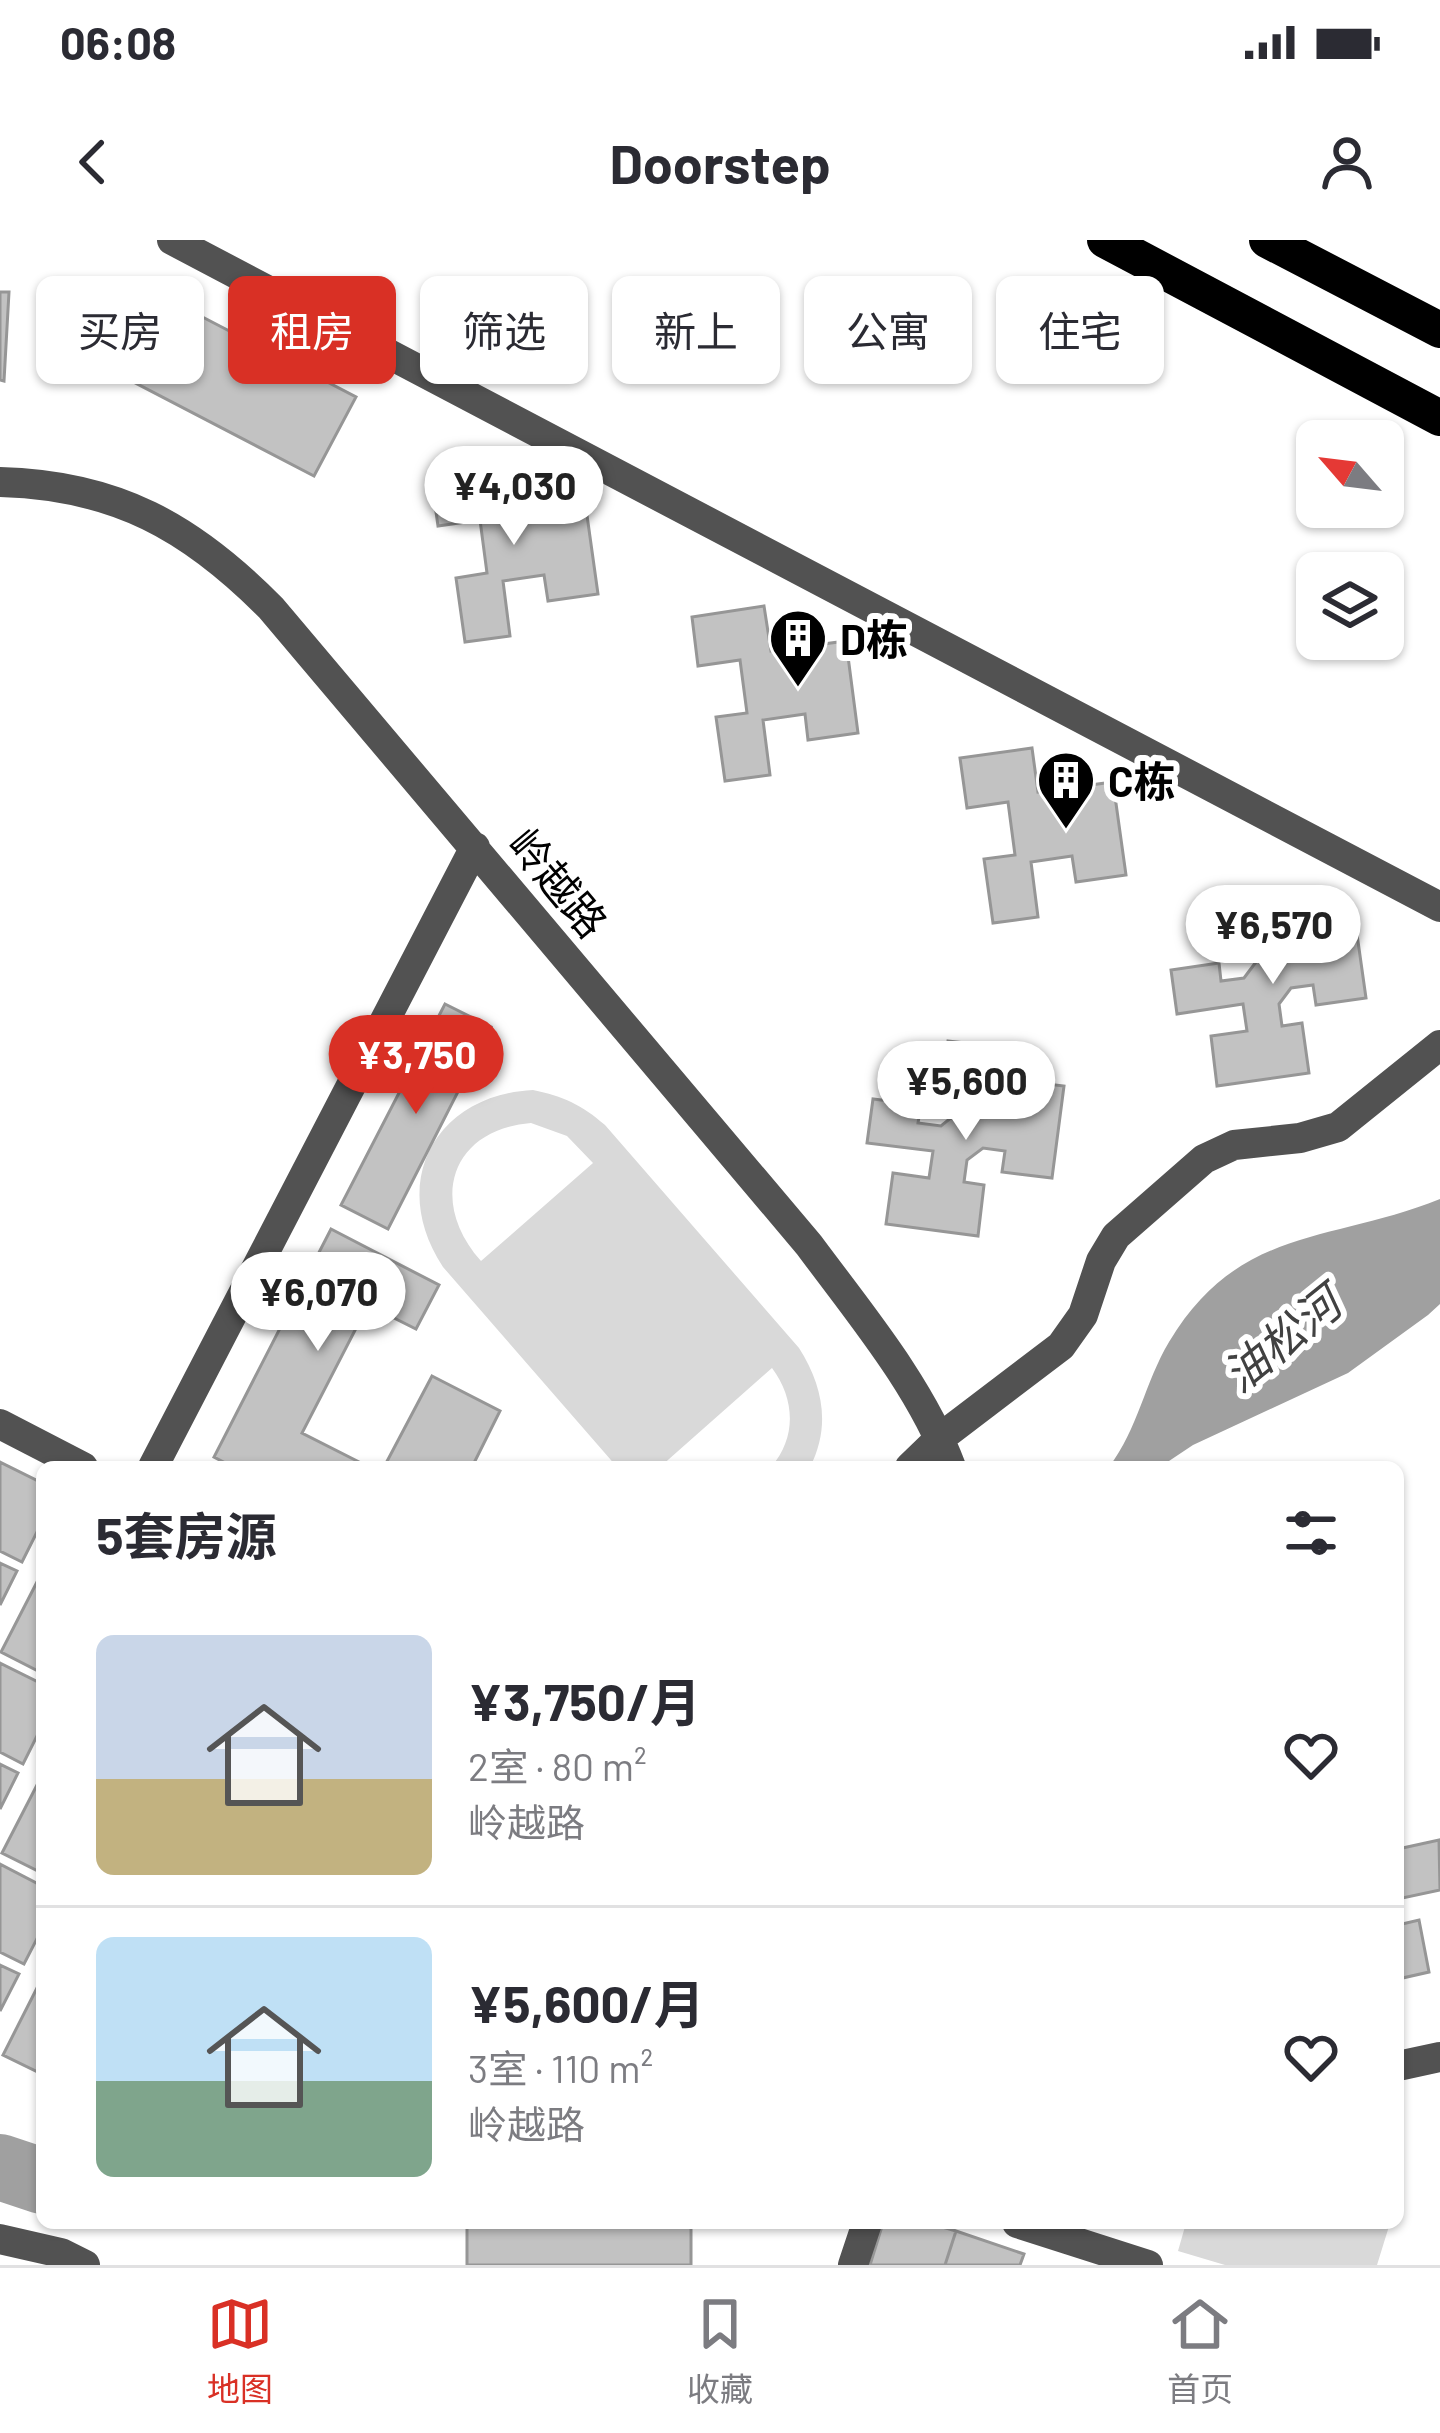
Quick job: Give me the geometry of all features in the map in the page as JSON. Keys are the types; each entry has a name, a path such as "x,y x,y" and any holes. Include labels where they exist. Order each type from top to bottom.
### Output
{"highway":[{"path":"1105,240 1440,418"},
{"path":"1267,240 1440,330"}],"street":[{"path":"172,240 1440,907"},
{"name":"岭越路","path":"0,482 72,488 128,504 185,532 231,567 272,608 809,1245 868,1324 946,1452"},
{"path":"155,1461 475,848"},
{"path":"946,1452 1061,1346 1083,1315 1101,1261 1117,1236 1204,1159 1234,1145 1300,1138 1338,1127 1440,1045"},
{"path":"0,1424 71,1461"},
{"path":"1404,2065 1440,2056"},
{"path":"854,2265 865,2229"},
{"path":"1036,2229 1148,2265"},
{"path":"0,2239 61,2253 85,2265"}],"shaded area":[{"path":"533,1090 563,1098 605,1125 799,1348 814,1377 821,1406 821,1436 813,1461 775,1461 790,1418 785,1392 772,1368 667,1461 612,1461 443,1267 427,1236 420,1205 421,1176 430,1149 469,1108 498,1096","holes":["531,1123 567,1136 593,1163 481,1261 465,1239 452,1194 465,1154 481,1139"]},
{"path":"1184,2229 1388,2229 1377,2265 1225,2265 1178,2251"}],"water":[{"path":"1440,1199 1440,1304 1428,1315 1348,1373 1193,1445 1169,1461 1113,1461 1169,1342 1196,1304 1226,1276 1290,1243"}],"building":[{"path":"0,292 9,292 4,381 0,380"},
{"path":"204,318 228,330 228,384 331,384 356,397 314,476 137,384 204,384"},
{"path":"504,467 510,512 585,501 598,594 548,601 544,575 503,581 510,636 465,642 456,578 487,573 480,520 438,526 431,477"},
{"name":"D栋","path":"764,606 771,651 846,641 858,733 808,740 805,714 763,720 770,775 725,781 716,717 747,713 740,660 698,666 692,617"},
{"name":"C栋","path":"1032,748 1038,792 1113,782 1126,875 1076,882 1072,856 1031,862 1038,917 993,923 984,859 1015,855 1008,802 967,808 960,758"},
{"path":"1273,887 1282,954 1308,950 1303,914 1353,906 1366,998 1316,1005 1313,985 1291,988 1279,1004 1282,1026 1302,1023 1309,1073 1217,1086 1211,1036 1247,1031 1243,1004 1177,1014 1171,970 1219,963 1221,981 1244,978 1256,962 1253,939 1235,941 1229,894"},
{"path":"445,1004 491,1027 388,1229 341,1205"},
{"path":"948,1041 992,1046 983,1113 1010,1116 1014,1080 1064,1086 1052,1178 1002,1172 1005,1151 983,1148 967,1160 964,1182 984,1185 978,1236 886,1224 893,1173 929,1178 933,1151 867,1143 873,1099 921,1105 918,1123 941,1126 957,1113 960,1091 942,1088"},
{"path":"331,1229 439,1285 416,1329 368,1305 302,1433 357,1461 222,1461 214,1457"},
{"path":"432,1376 500,1411 475,1461 387,1461"},
{"path":"0,1462 36,1480 36,1534 22,1562 0,1551"},
{"path":"0,1563 17,1571 0,1605"},
{"path":"36,1584 36,1670 1,1652"},
{"path":"0,1663 36,1681 36,1738 23,1764 0,1752"},
{"path":"0,1764 18,1773 0,1809"},
{"path":"36,1787 36,1870 2,1853"},
{"path":"1439,1840 1440,1890 1404,1898 1404,1848"},
{"path":"0,1864 36,1883 36,1941 24,1964 0,1952"},
{"path":"1419,1920 1429,1972 1404,1978 1404,1924"},
{"path":"0,1965 19,1974 0,2011"},
{"path":"36,1990 36,2071 3,2055"},
{"path":"467,2229 691,2229 691,2265 467,2265"},
{"path":"881,2229 956,2231 945,2265 870,2265"},
{"path":"956,2231 1024,2254 1020,2265 945,2265"}],"waterway":[{"name":"油松河","path":"0,2167 36,2179"}],"place":[{"name":"D栋","path":"798,689"},
{"name":"C栋","path":"1066,831"}]}
